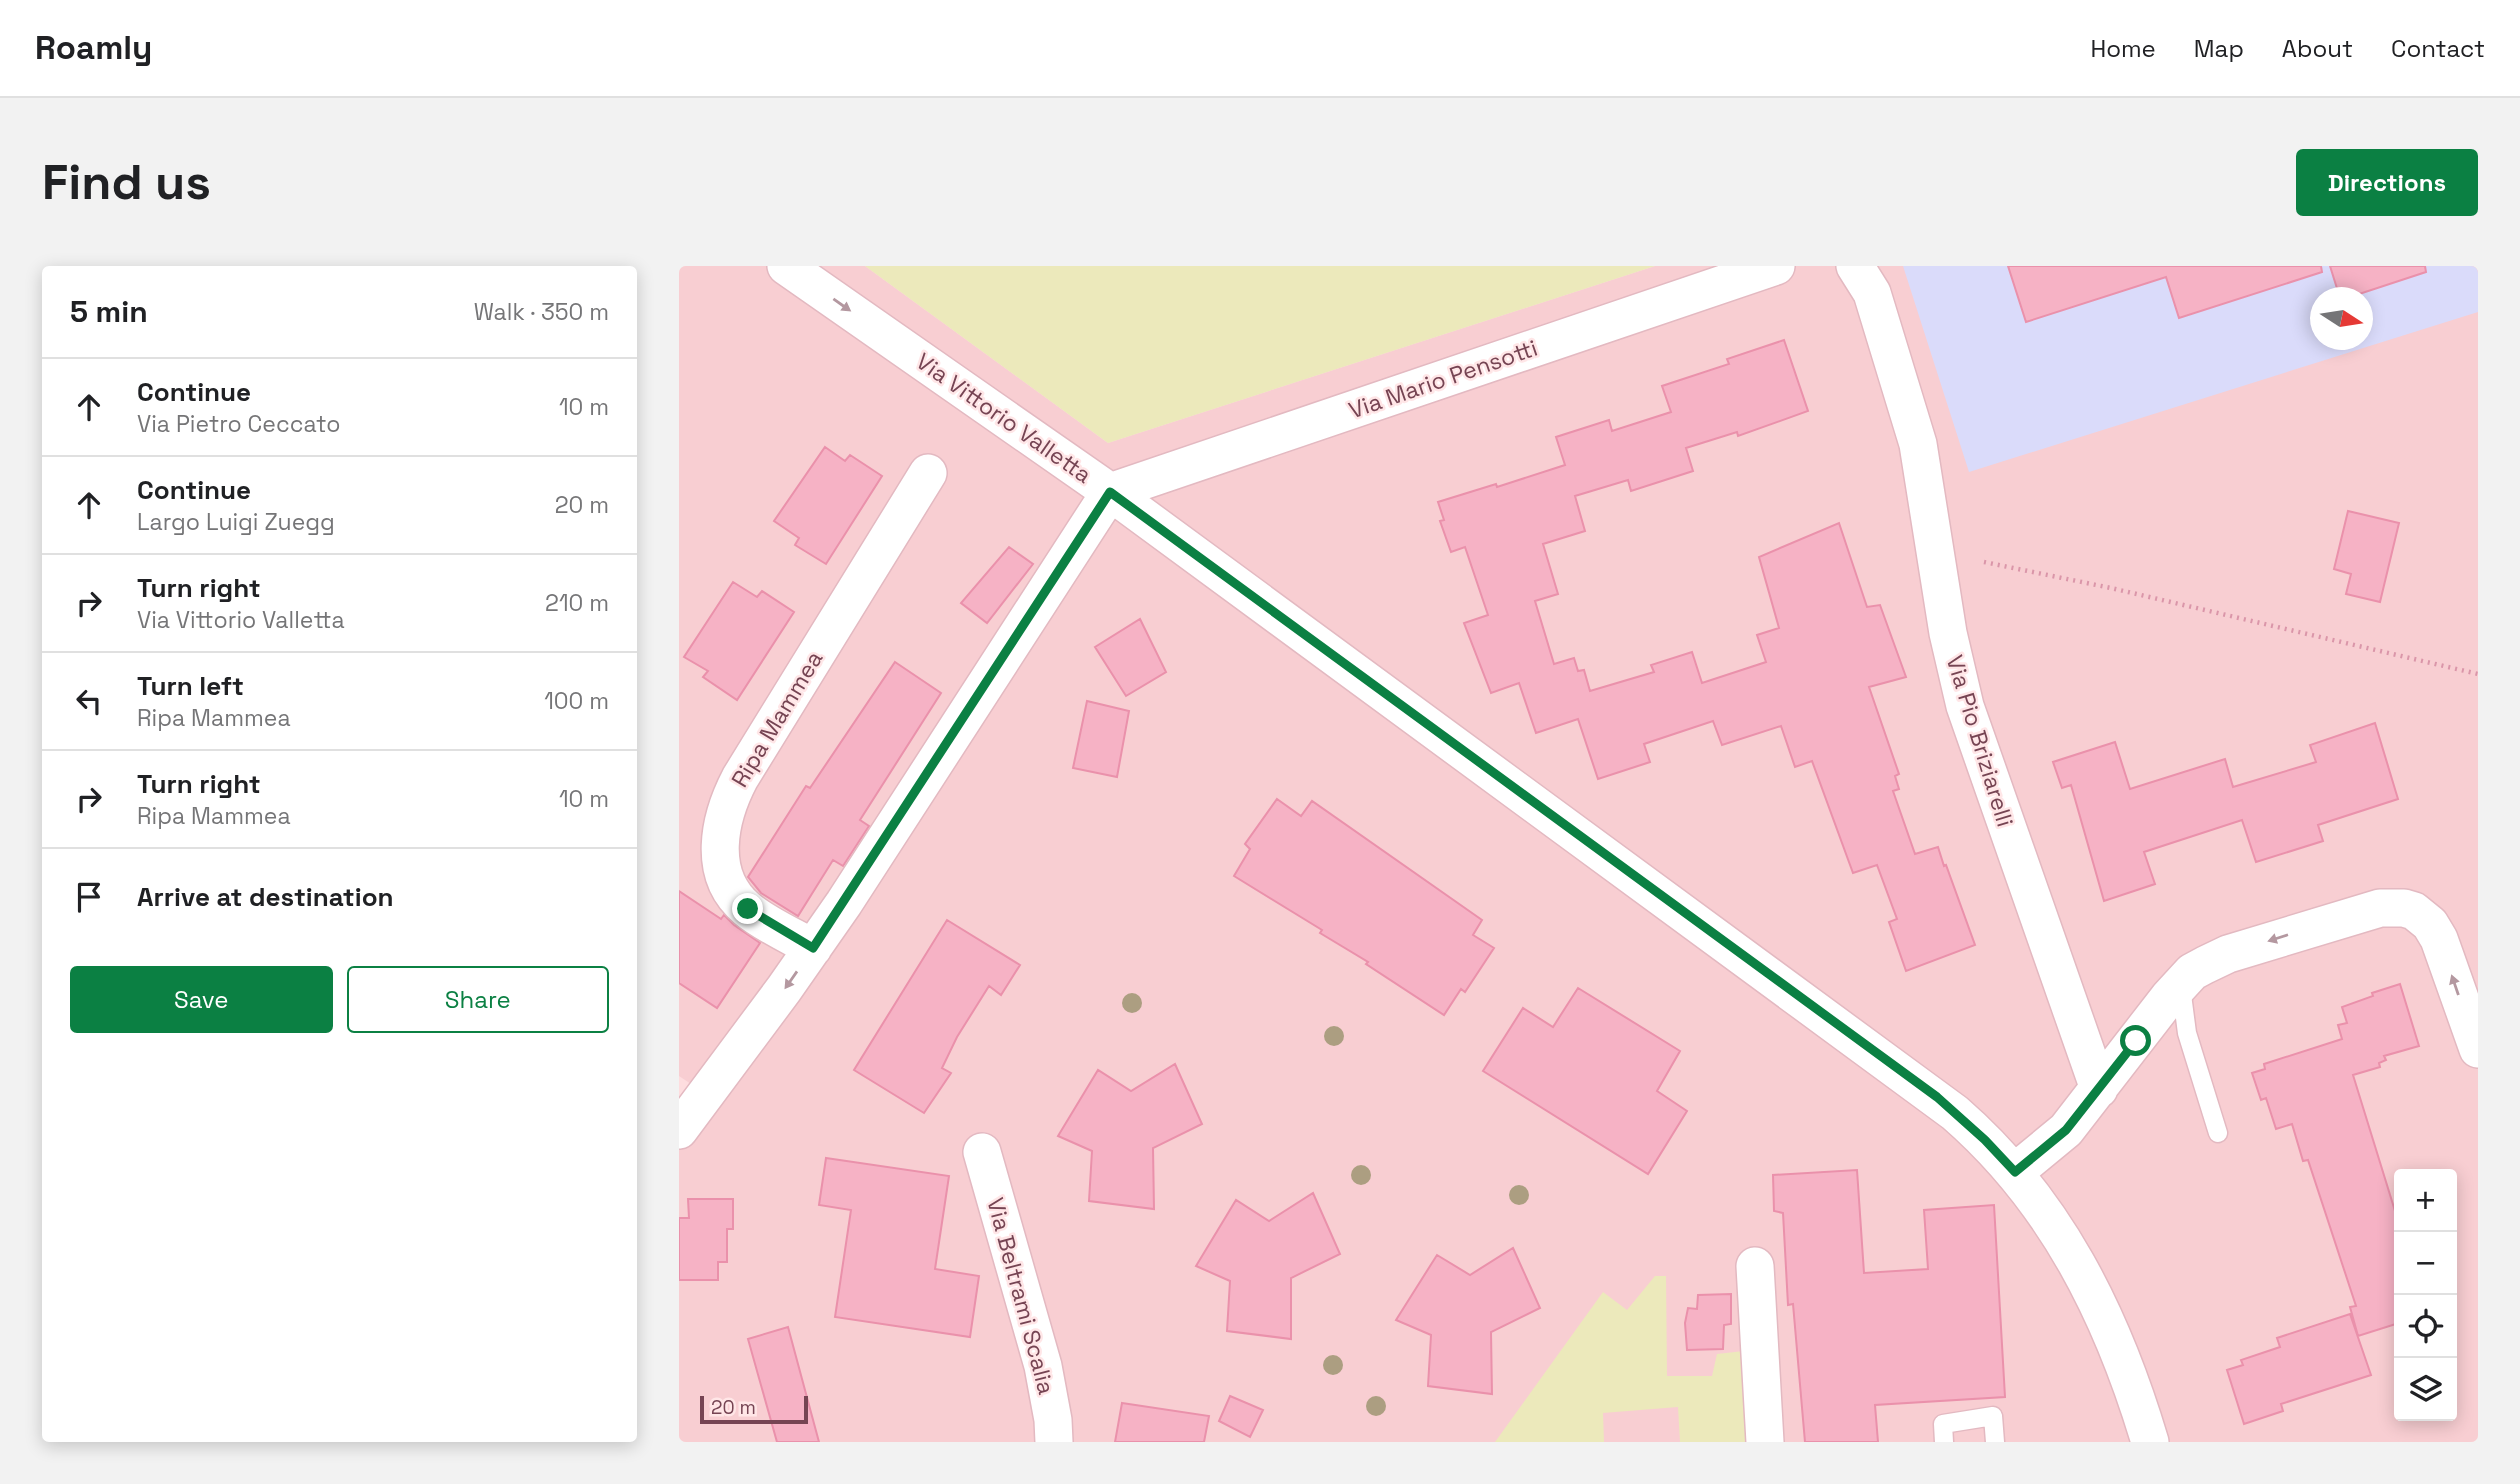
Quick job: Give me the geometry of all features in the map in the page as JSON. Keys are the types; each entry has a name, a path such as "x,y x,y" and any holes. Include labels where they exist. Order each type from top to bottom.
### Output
{"street":[{"name":"Via Vittorio Valletta","path":"786,266 1110,492 1937,1097 1985,1140 2015,1172 2063,1239 2101,1308 2122,1356 2150,1442"},
{"name":"Via Mario Pensotti","path":"1110,492 1776,266"},
{"name":"Via Pio Briziarelli","path":"1855,266 1872,293 1922,460 1944,609 1955,670 1965,706 2099,1089"},
{"name":"Ripa Mammea","path":"813,948 748,909 737,897 726,877 720,855 722,823 740,778 928,473"},
{"path":"679,1130 813,948 1110,492"},
{"path":"2015,1172 2066,1130 2192,972 2228,954 2369,909 2404,908 2423,917 2436,932 2478,1049"},
{"name":"Via Beltrami Scalia","path":"982,1152 1043,1366 1053,1420 1054,1442"},
{"path":"1755,1266 1765,1442"}],"lane":[{"path":"2181,984 2187,1033 2218,1133"},
{"path":"1944,1442 1943,1424 1993,1416 1995,1442"}],"path":[{"path":"1984,562 2111,588 2478,674"}],"shaded area":[{"path":"679,266 865,266 1108,443 1655,266 2478,266 2478,1442 679,1442 679,1147 715,1100 679,1076"},
{"path":"865,266 1655,266 1108,443"},
{"path":"1903,266 2478,266 2478,312 2373,345 2373,287 2310,287 2310,350 2357,350 1969,472"},
{"path":"1655,1276 1666,1276 1667,1376 1712,1376 1717,1354 1753,1350 1756,1442 1680,1442 1678,1407 1603,1413 1604,1442 1495,1442 1603,1292 1627,1310"}],"building":[{"path":"2008,266 2321,266 2322,272 2179,318 2166,277 2026,322"},
{"path":"2330,266 2425,266 2426,272 2373,289 2373,287 2337,287"},
{"path":"1784,340 1808,411 1738,436 1737,432 1686,448 1693,471 1631,491 1628,480 1575,496 1585,531 1543,544 1558,594 1535,601 1554,664 1574,658 1578,671 1584,670 1590,691 1654,672 1651,665 1692,652 1702,683 1766,662 1757,635 1779,628 1759,557 1839,523 1867,607 1880,605 1906,677 1869,687 1899,774 1895,776 1899,789 1893,791 1915,854 1938,847 1975,945 1906,971 1889,922 1897,919 1877,865 1853,873 1812,761 1795,767 1781,726 1722,745 1713,721 1644,744 1650,762 1598,779 1578,719 1536,733 1519,683 1491,693 1464,623 1488,615 1465,547 1451,552 1440,521 1444,520 1438,502 1496,484 1497,487 1565,465 1556,437 1609,420 1612,431 1671,412 1662,386 1729,364 1727,359"},
{"path":"825,447 845,461 850,455 882,476 826,564 795,545 799,538 774,521"},
{"path":"2348,511 2399,523 2380,602 2346,594 2351,574 2334,569"},
{"path":"1009,547 1033,564 987,623 961,603"},
{"path":"733,582 757,597 762,591 794,612 737,700 703,677 708,671 684,657"},
{"path":"1140,619 1166,672 1126,696 1095,647"},
{"path":"895,662 941,693 860,820 869,826 843,866 833,860 798,916 761,893 748,877 806,786 810,788"},
{"path":"1087,701 1129,711 1117,777 1073,768"},
{"path":"2375,723 2398,799 2318,825 2323,841 2256,862 2242,820 2144,852 2155,884 2104,901 2071,785 2062,788 2053,762 2115,742 2130,789 2225,759 2233,787 2316,762 2310,745"},
{"path":"1277,799 1301,816 1312,801 1482,920 1473,935 1494,948 1465,992 1461,989 1444,1015 1366,964 1368,962 1320,933 1322,930 1234,876 1250,849 1245,844"},
{"path":"679,891 721,919 724,915 760,943 717,1008 679,983"},
{"path":"947,920 1020,965 1001,995 989,986 957,1037 942,1068 951,1073 924,1113 854,1070"},
{"path":"2400,984 2419,1046 2384,1056 2386,1060 2379,1063 2380,1067 2353,1075 2394,1208 2394,1325 2358,1336 2350,1307 2356,1306 2308,1160 2303,1161 2292,1124 2276,1129 2266,1098 2261,1100 2252,1073 2265,1069 2264,1064 2342,1039 2338,1025 2347,1023 2342,1007 2373,996 2372,993"},
{"path":"1578,988 1680,1051 1657,1091 1687,1111 1648,1174 1483,1071 1523,1008 1553,1027"},
{"path":"1175,1064 1202,1124 1153,1148 1154,1209 1089,1201 1092,1151 1058,1136 1098,1070 1131,1091"},
{"path":"826,1158 949,1176 935,1269 979,1276 970,1337 835,1317 851,1210 819,1205"},
{"path":"1857,1170 1864,1273 1928,1269 1924,1210 1994,1205 2005,1397 1875,1405 1878,1442 1805,1442 1793,1304 1788,1305 1783,1213 1774,1211 1773,1175"},
{"path":"1313,1193 1340,1254 1291,1278 1291,1339 1227,1331 1230,1281 1196,1266 1236,1200 1269,1221"},
{"path":"688,1199 733,1199 733,1229 727,1229 727,1262 718,1262 718,1280 679,1280 679,1218 689,1218"},
{"path":"1513,1248 1540,1308 1491,1332 1492,1394 1428,1386 1431,1335 1396,1320 1437,1255 1470,1275"},
{"path":"1731,1294 1731,1324 1724,1325 1723,1349 1687,1350 1685,1323 1688,1308 1697,1309 1698,1295"},
{"path":"2350,1314 2371,1375 2281,1404 2283,1411 2244,1424 2227,1370 2243,1365 2241,1360 2280,1347 2277,1338"},
{"path":"788,1327 819,1442 777,1442 748,1339"},
{"path":"1230,1396 1263,1410 1250,1437 1219,1421"},
{"path":"1122,1403 1209,1416 1204,1442 1115,1442"}],"route":[{"path":"748,909 813,948 1110,492 1937,1097 1985,1140 2015,1172 2066,1130 2136,1041"}]}
